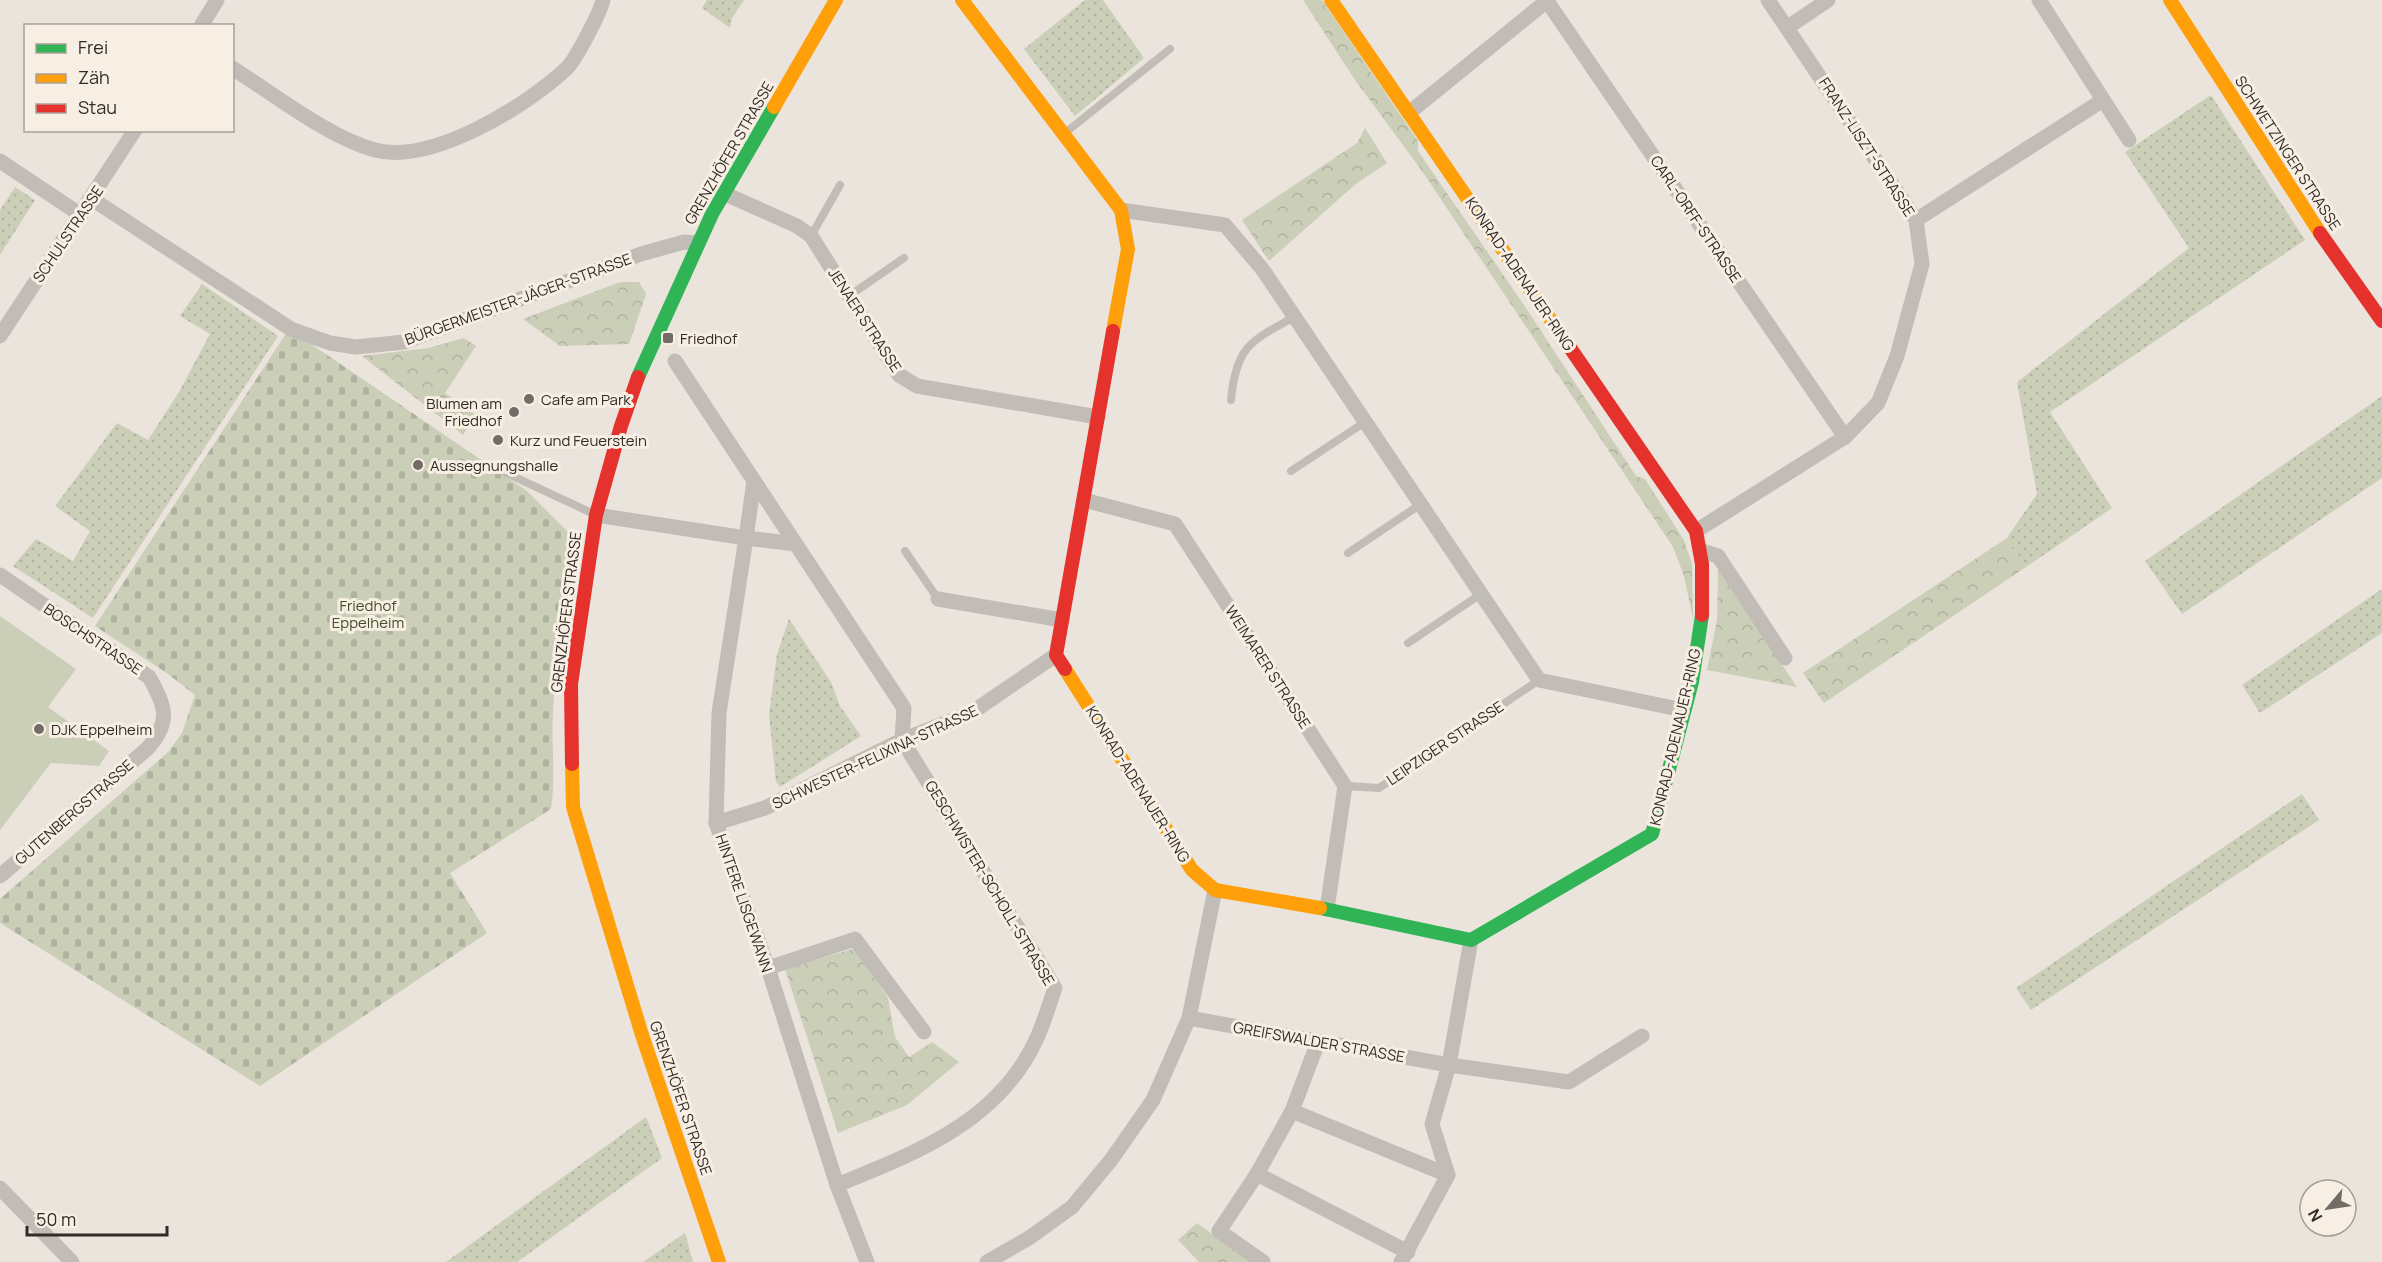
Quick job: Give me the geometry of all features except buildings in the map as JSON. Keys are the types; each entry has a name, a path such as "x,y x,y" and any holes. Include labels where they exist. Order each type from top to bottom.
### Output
{"street":[{"path":"202,24 217,0"},
{"path":"234,69 346,140 377,151 418,151 466,134 520,105 569,67 603,0"},
{"name":"GRENZHÖFER STRASSE","path":"719,1262 642,1035 573,807 571,684 596,515 646,355 697,243 723,193 836,0"},
{"path":"962,0 1121,210 1128,249 1056,655"},
{"name":"KONRAD-ADENAUER-RING","path":"1331,0 1696,531 1702,551 1700,622 1695,661 1652,834 1471,940"},
{"path":"1410,112 1547,0"},
{"name":"CARL-ORFF-STRASSE","path":"1547,0 1845,437"},
{"name":"FRANZ-LISZT-STRASSE","path":"1696,531 1845,437 1878,403 1897,356 1922,264 1916,220 1768,0"},
{"path":"1788,27 1828,0"},
{"path":"2039,0 2129,140"},
{"name":"SCHWETZINGER STRASSE","path":"2170,0 2298,201 2382,321"},
{"path":"1916,220 2103,100"},
{"name":"SCHULSTRASSE","path":"0,336 92,199 134,132"},
{"path":"0,160 81,214"},
{"name":"JENAER STRASSE","path":"723,193 797,226 811,236 899,375 917,386 1098,417"},
{"name":"BÜRGERMEISTER-JÄGER-STRASSE","path":"92,199 291,329 330,343 356,347 404,342 641,254 684,242 697,243"},
{"path":"1121,210 1225,225 1263,270 1539,680 1683,710"},
{"path":"675,361 904,708 902,740"},
{"path":"746,538 754,481"},
{"name":"WEIMARER STRASSE","path":"1084,500 1175,524 1345,786"},
{"path":"596,515 796,544"},
{"name":"HINTERE LISGEWANN","path":"746,538 719,713 716,823 768,968 837,1185 867,1262"},
{"path":"1702,551 1718,556 1785,658"},
{"name":"BOSCHSTRASSE","path":"0,575 149,677 162,699 164,718 159,735 147,748"},
{"path":"939,600 1062,620"},
{"name":"KONRAD-ADENAUER-RING","path":"1056,655 1192,870 1215,890"},
{"name":"SCHWESTER-FELIXINA-STRASSE","path":"716,823 765,808 902,740 971,713 1056,655"},
{"name":"GESCHWISTER-SCHOLL-STRASSE","path":"837,1185 907,1156 950,1135 980,1114 1006,1088 1035,1041 1055,988 902,740"},
{"name":"GUTENBERGSTRASSE","path":"0,876 147,748"},
{"path":"1328,909 1345,786"},
{"path":"987,1262 1029,1238 1072,1207 1112,1160 1154,1100 1189,1018 1215,890 1328,909 1471,940 1449,1065 1432,1124 1448,1175 1405,1257 1257,1174"},
{"path":"768,968 855,939 924,1032"},
{"name":"GREIFSWALDER STRASSE","path":"1189,1018 1449,1065 1569,1082 1642,1036"},
{"path":"1263,1262 1219,1231 1257,1174 1292,1111 1318,1042"},
{"path":"1292,1111 1448,1175"},
{"path":"0,1188 72,1262"}],"lane":[{"path":"1064,134 1170,49"},
{"path":"811,236 840,185"},
{"path":"849,296 904,258"},
{"path":"1231,400 1237,369 1249,343 1294,317"},
{"path":"1291,471 1365,422"},
{"path":"506,473 596,515"},
{"path":"1348,553 1421,504"},
{"path":"905,551 939,600"},
{"path":"1408,643 1481,594"},
{"name":"LEIPZIGER STRASSE","path":"1345,786 1379,788 1539,680"}],"green space":[{"path":"707,0 744,0 732,18 730,28 702,8"},
{"path":"1085,0 1103,0 1144,58 1075,116 1024,49"},
{"path":"1303,0 1322,0 1418,141 1418,151 1524,305 1636,476 1645,479 1684,540 1692,564 1693,619 1684,576 1673,547 1422,171 1355,80"},
{"path":"2211,95 2305,240 2050,412 2112,508 2026,567 2007,538 2037,494 2017,382 2189,248 2125,152"},
{"path":"1365,128 1387,163 1357,183 1269,261 1242,220 1357,143"},
{"path":"15,187 35,200 0,255 0,210"},
{"path":"620,282 639,282 646,294 629,344 560,346 523,319"},
{"path":"202,284 278,336 93,618 13,566 36,539 73,561 90,531 55,506 117,423 148,440 179,392 210,334 180,316"},
{"name":"Friedhof Eppelheim","path":"289,329 527,491 572,536 554,690 551,809 450,873 487,933 260,1086 0,923 0,899 168,752 182,733 195,695 168,674 95,626"},
{"path":"464,338 476,346 445,393 476,415 463,435 362,356 428,348"},
{"path":"2382,396 2382,478 2182,614 2145,561"},
{"path":"2007,538 2026,567 1824,703 1803,673"},
{"path":"1718,570 1797,687 1707,670 1717,620"},
{"path":"2382,589 2382,633 2260,713 2242,685"},
{"name":"DJK Eppelheim","path":"0,616 76,669 48,707 109,751 99,766 51,763 0,830"},
{"path":"789,619 831,682 840,706 861,736 780,787 776,782 769,715 777,654"},
{"path":"2302,794 2319,820 2031,1010 2016,988"},
{"path":"856,948 888,998 895,1037 909,1057 932,1042 959,1062 907,1105 838,1133 785,969"},
{"path":"646,1117 662,1158 517,1262 446,1262"},
{"path":"1197,1223 1251,1262 1199,1262 1178,1240"},
{"path":"685,1233 693,1262 643,1262"}],"traffic: fast":[{"path":"638,377 712,214 774,107"},
{"path":"1320,908 1471,940 1652,834 1692,682 1702,615"}],"traffic: slow":[{"path":"774,107 836,0"},
{"path":"962,0 1121,210 1128,249 1113,331"},
{"path":"1331,0 1564,339"},
{"path":"2170,0 2320,233"},
{"path":"1065,669 1192,870 1215,890 1320,908"},
{"path":"572,764 573,807 642,1035 719,1262"}],"traffic: jam":[{"path":"2320,233 2382,321"},
{"path":"1065,669 1056,655 1113,331"},
{"path":"1564,339 1696,531 1702,564 1702,615"},
{"path":"572,764 571,684 596,515 621,426 638,377"}],"place":[{"name":"Friedhof","path":"668,338"},
{"name":"Cafe am Park","path":"529,399"},
{"name":"Blumen am Friedhof","path":"514,412"},
{"name":"Kurz und Feuerstein","path":"498,440"},
{"name":"Aussegnungshalle","path":"418,465"},
{"name":"DJK Eppelheim","path":"39,729"}]}
